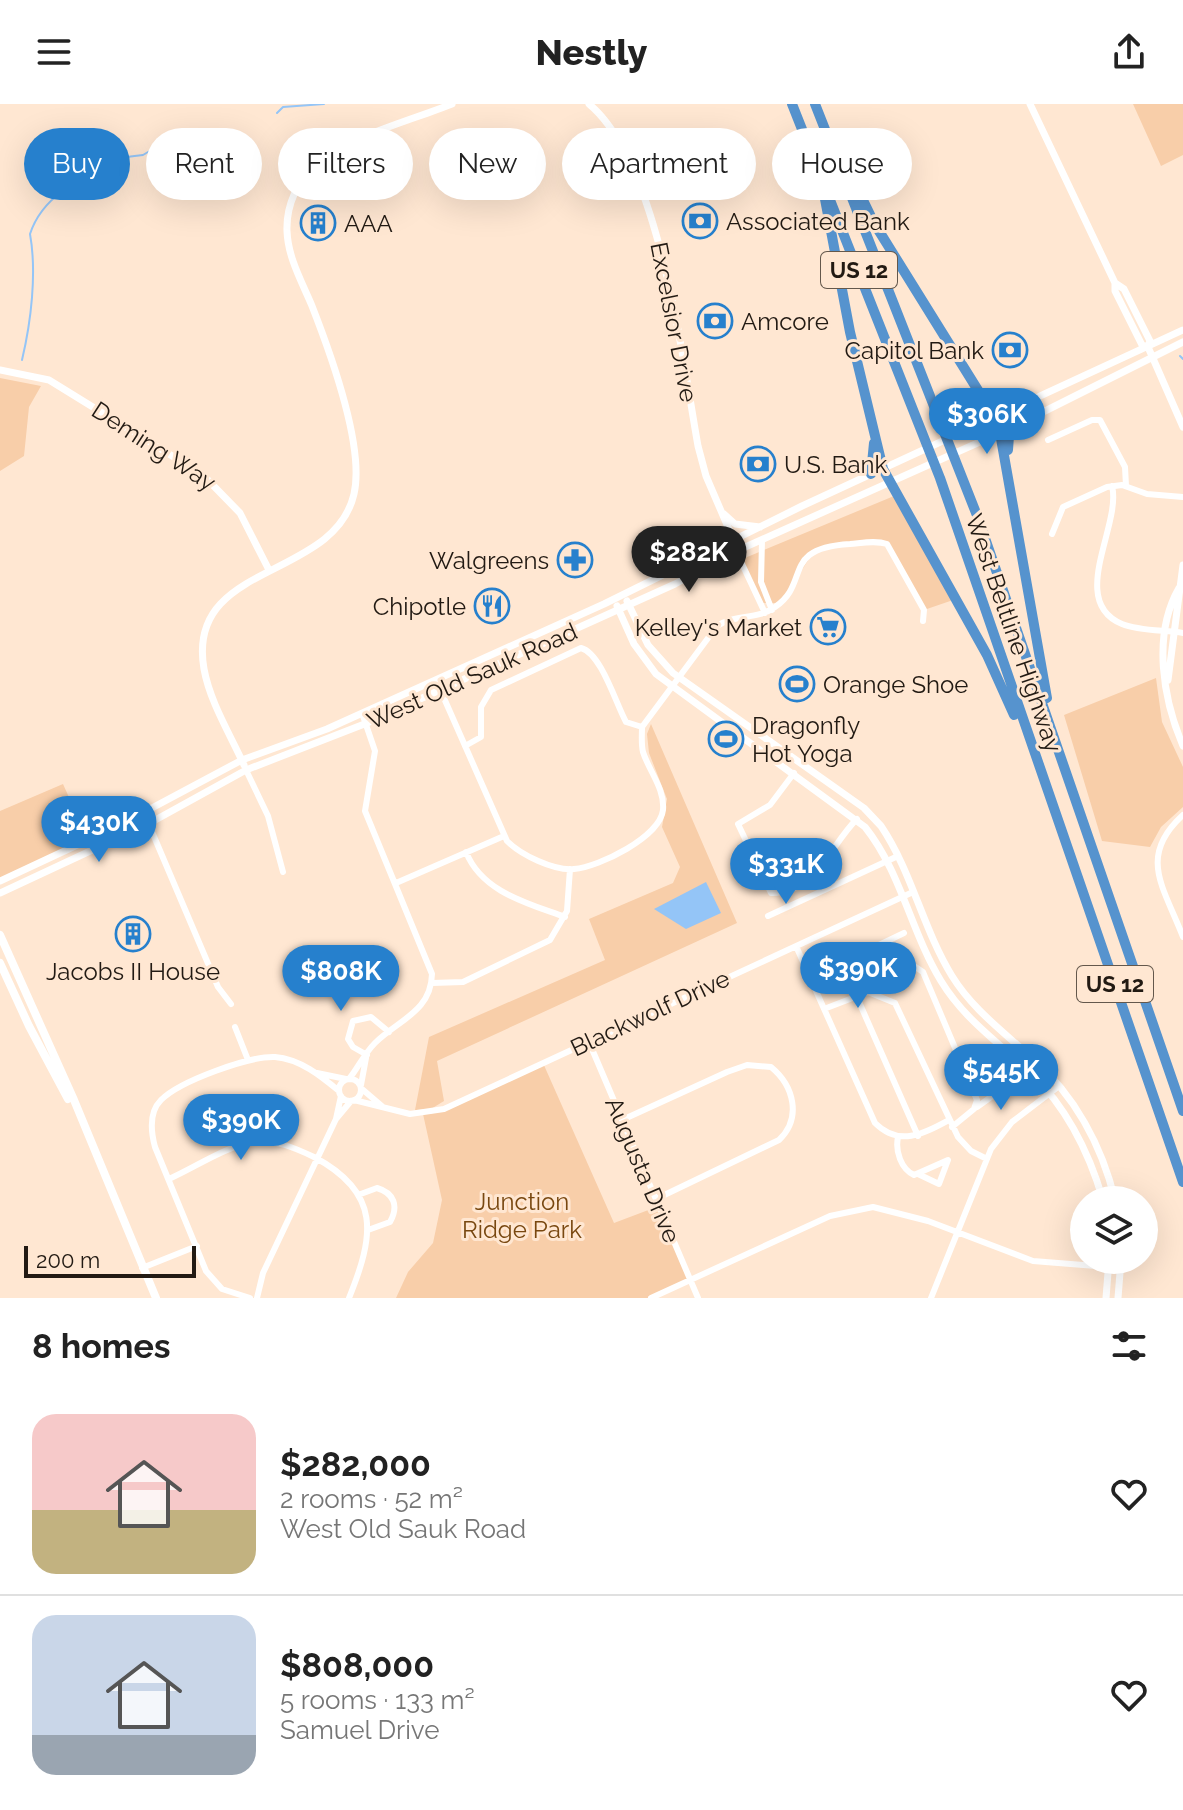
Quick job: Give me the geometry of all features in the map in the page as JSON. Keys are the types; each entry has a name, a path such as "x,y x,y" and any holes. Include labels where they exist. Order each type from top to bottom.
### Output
{"highway":[{"path":"817,104 874,223 994,418 1000,433 1045,691 1067,776"},
{"name":"West Beltline Highway","path":"817,104 958,469 1183,1111"},
{"path":"792,105 830,219 850,332 883,469 987,655 1046,787"},
{"name":"West Beltline Highway","path":"792,105 940,478 1183,1182"},
{"path":"1007,468 1009,436 1015,426"},
{"path":"871,474 873,429"}],"main road":[{"path":"0,935 156,1298"},
{"path":"0,963 29,1026 76,1109"}],"street":[{"path":"283,872 268,816 207,680 204,642 221,603 240,586 316,548 331,536 350,508 357,476 336,368 290,250 288,221 292,199 308,172 331,153 452,104"},
{"name":"Excelsior Drive","path":"589,104 620,142 658,238 698,446 736,551"},
{"path":"1030,104 1115,283 1115,291 1142,345 1148,347 1183,427"},
{"name":"West Old Sauk Road","path":"0,881 144,813 242,760 362,713 625,595 734,539 1183,330"},
{"name":"West Old Sauk Road","path":"0,893 148,824 246,770 367,723 629,605 736,551 1015,426 1183,342"},
{"name":"Deming Way","path":"0,370 49,380 203,475 240,513 269,570"},
{"path":"1048,440 1092,420 1100,420 1125,467 1126,486"},
{"path":"1112,486 1112,509 1097,574 1099,598 1107,614 1122,624 1175,632"},
{"path":"1052,534 1063,507 1112,486 1126,486 1147,494 1183,497"},
{"path":"722,513 735,524 761,527"},
{"path":"762,540 761,582 768,612"},
{"path":"436,680 504,836 519,852 570,869 583,867 640,841 659,825 662,796 643,752 642,727 717,626 735,617 768,612 781,603 799,568 814,551 828,545 887,544 924,610 923,621"},
{"path":"736,551 768,612"},
{"path":"1183,565 1175,632 1162,669 1183,746"},
{"path":"625,595 648,645 679,677 864,808 881,826 898,856 944,962 961,989 988,1020 1059,1086 1094,1139 1110,1186"},
{"path":"614,600 639,653 672,687 857,819 877,843 929,957 952,998 977,1026 1049,1093 1083,1145 1098,1186"},
{"path":"465,746 481,737 481,707 491,690 581,648 590,651 598,662 626,722 642,727"},
{"path":"362,713 375,751 365,811 432,974 432,983 424,1006 389,1032 348,1079 340,1094 336,1119 263,1273 255,1298 236,1296 213,1282 151,1131 159,1101 178,1088 248,1060 277,1057 317,1073 348,1079 383,1107"},
{"path":"794,773 770,805 738,824 767,890 775,893 817,874 857,819"},
{"path":"144,813 218,987 231,1004"},
{"path":"1183,815 1163,835 1156,857 1183,937"},
{"path":"396,883 504,836"},
{"path":"466,852 475,872 497,889 565,917"},
{"path":"768,916 898,856"},
{"path":"432,983 463,982 542,945 557,932 565,917 570,869"},
{"name":"Blackwolf Drive","path":"340,1094 410,1114 434,1113 913,892"},
{"path":"809,977 904,933"},
{"path":"881,944 923,972 977,1100 974,1109"},
{"path":"796,946 867,1111 884,1133 898,1137 918,1136 950,1124 991,1097 991,1092 962,1062"},
{"path":"824,1009 856,995 878,994 899,1008 950,1124 965,1146 987,1159"},
{"path":"856,995 918,1136"},
{"path":"366,1056 348,1039 353,1021 371,1017 389,1032"},
{"path":"235,1027 248,1060"},
{"name":"Augusta Drive","path":"589,1042 698,1298"},
{"path":"336,1119 361,1087 366,1056"},
{"path":"622,1120 747,1065 771,1067 782,1077 790,1091 791,1124 779,1140 656,1199"},
{"path":"317,1073 340,1094"},
{"path":"931,1298 987,1159 1012,1122 1059,1086"},
{"path":"898,1137 896,1148 906,1171 939,1184 948,1160 918,1174"},
{"path":"169,1179 242,1145 257,1142 286,1145 317,1159 344,1177 358,1195 368,1230 365,1255 349,1298"},
{"path":"358,1195 377,1188 391,1194 395,1204 390,1222 368,1230"},
{"path":"651,1298 849,1211 891,1210 1033,1261 1070,1262"},
{"path":"142,1268 197,1246"},
{"path":"1106,1298 1108,1274"},
{"path":"1118,1298 1120,1274"}],"green space":[{"path":"1133,104 1183,104 1183,155 1161,166"},
{"path":"0,378 41,386 29,407 24,456 0,471"},
{"path":"894,496 956,599 924,610 887,544 880,542 814,551 781,603 760,603 740,560"},
{"path":"1156,678 1162,722 1183,767 1183,807 1161,827 1150,847 1102,841 1064,715"},
{"path":"651,724 737,923 437,1061 444,1101 431,1109 415,1110 429,1037 605,960 589,919 673,883 680,867 662,827 667,799 649,753 647,734"},
{"path":"63,784 88,840 0,881 0,811"},
{"name":"Junction Ridge Park","path":"543,1063 614,1223 659,1206 690,1280 651,1298 396,1298 408,1272 433,1243 442,1200 423,1114 434,1113"}],"water":[{"path":"706,882 721,913 686,929 654,909"}],"waterway":[{"path":"277,113 283,107 324,104"},
{"path":"22,360 32,297 30,234 36,221 62,191 110,165 110,159 146,153"},
{"path":"1180,356 1183,359"}],"place":[{"name":"Associated Bank","path":"700,221"},
{"name":"AAA","path":"318,223"},
{"name":"Amcore","path":"715,321"},
{"name":"Capitol Bank","path":"1010,350"},
{"name":"U.S. Bank","path":"758,464"},
{"name":"Walgreens","path":"575,560"},
{"name":"Chipotle","path":"492,606"},
{"name":"Kelley's Market","path":"828,627"},
{"name":"Orange Shoe","path":"797,684"},
{"name":"Dragonfly Hot Yoga","path":"726,739"},
{"name":"Jacobs II House","path":"133,934"}]}
